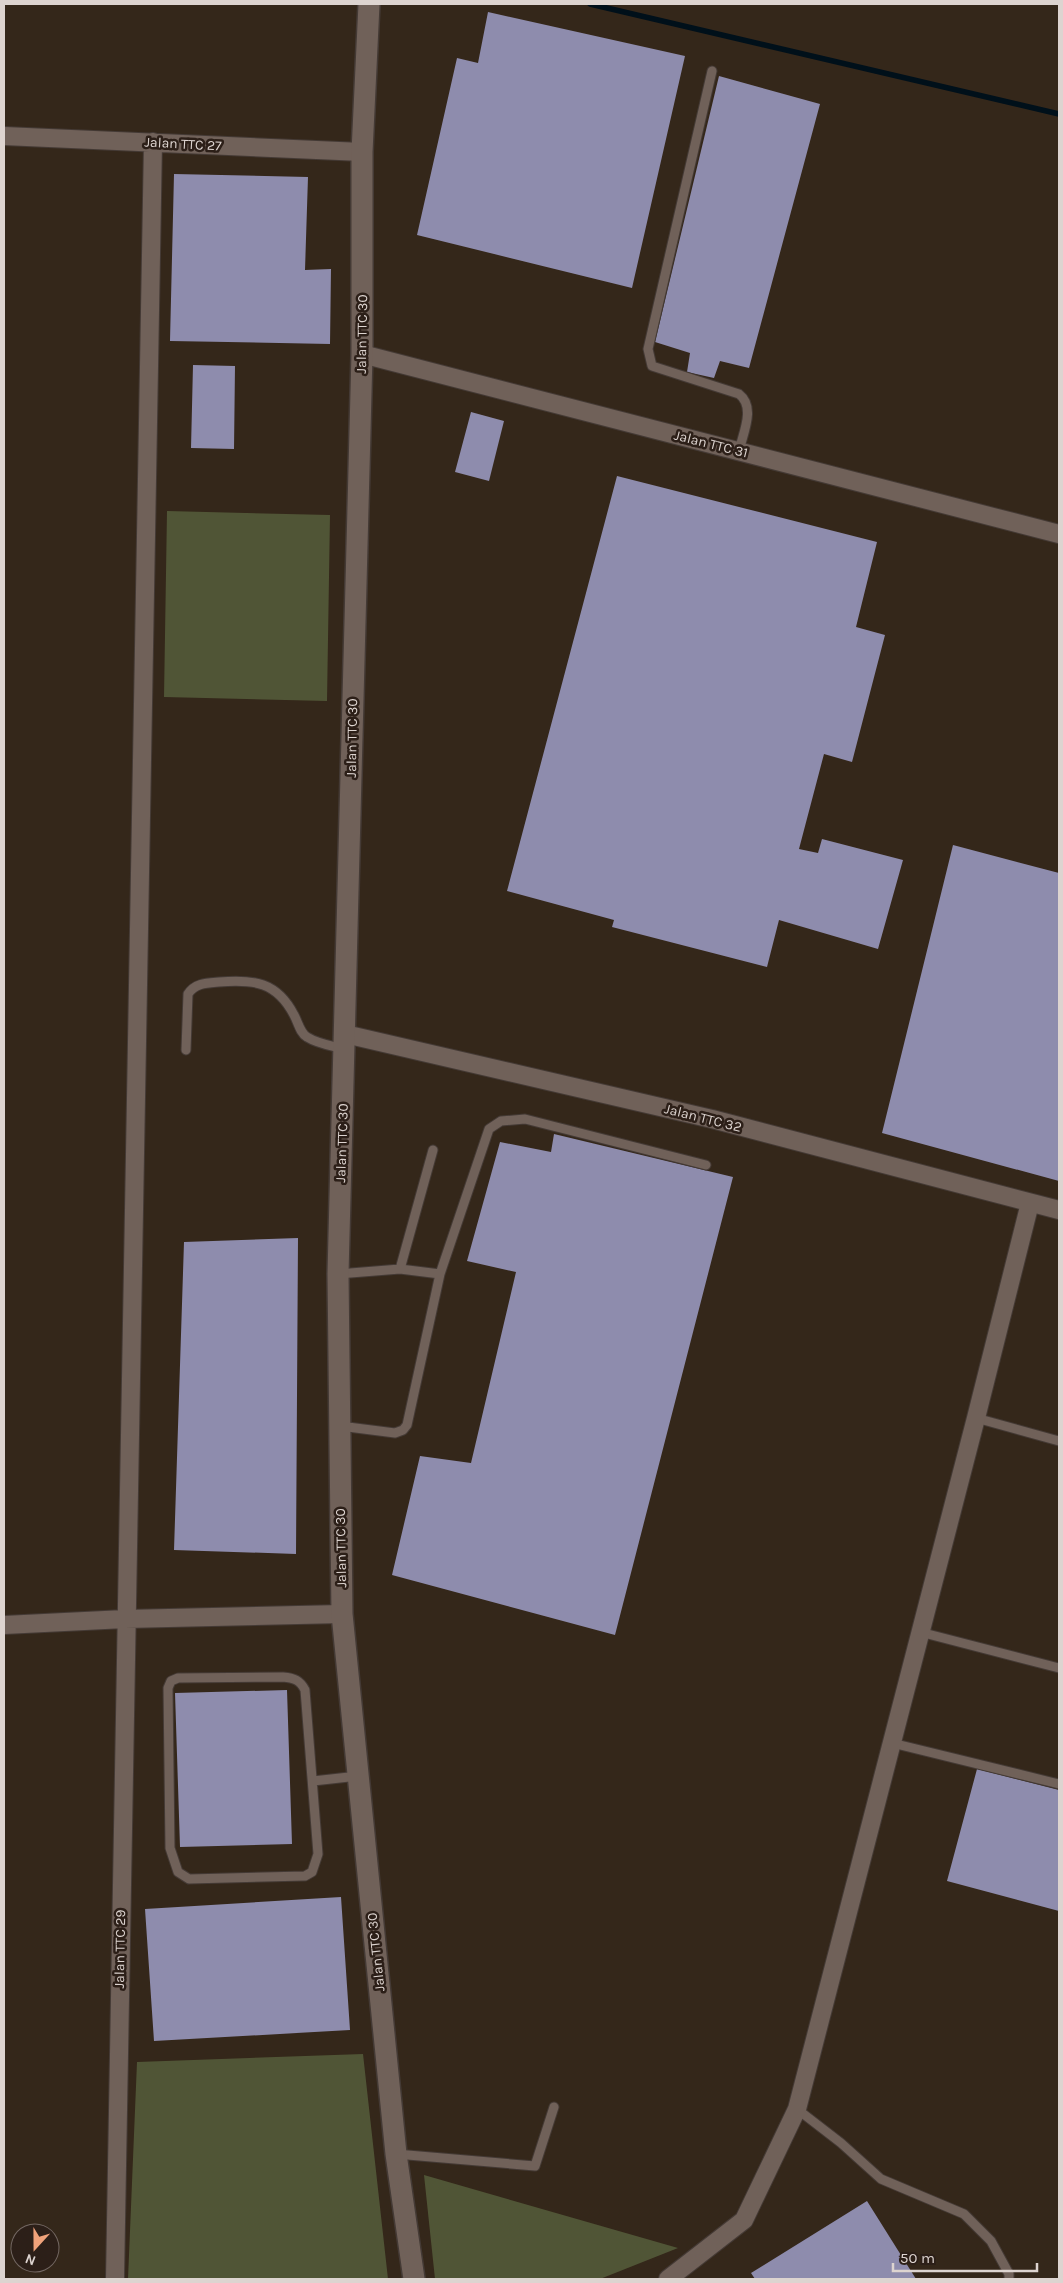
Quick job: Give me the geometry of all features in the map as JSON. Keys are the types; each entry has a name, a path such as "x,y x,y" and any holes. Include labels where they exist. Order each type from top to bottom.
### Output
{"street":[{"name":"Jalan TTC 30","path":"369,4 362,152 362,354 338,1274 342,1614 396,2154 414,2279"},
{"name":"Jalan TTC 27","path":"4,136 362,152"},
{"name":"Jalan TTC 29","path":"114,2279 153,142"},
{"name":"Jalan TTC 31","path":"362,354 1059,534"},
{"name":"Jalan TTC 32","path":"345,1042 712,1119 1059,1210"},
{"path":"668,2279 744,2220 797,2109 1030,1203"},
{"path":"4,1625 126,1619 342,1614"}],"lane":[{"path":"712,72 648,349 652,366 739,394 746,400 748,410 739,451"},
{"path":"186,1050 188,994 192,988 199,984 225,982 256,983 270,987 285,999 306,1037 345,1042"},
{"path":"340,1426 395,1433 403,1430 407,1425 440,1274 489,1129 502,1121 525,1119 706,1165"},
{"path":"400,1269 433,1150"},
{"path":"338,1274 400,1269 440,1274"},
{"path":"976,1418 1059,1441"},
{"path":"920,1632 1059,1668"},
{"path":"283,1677 293,1678 302,1683 305,1690 313,1781 318,1854 312,1872 305,1876 197,1880 189,1879 178,1872 170,1848 166,1695 171,1681 178,1678 283,1677"},
{"path":"892,1743 1059,1784"},
{"path":"313,1781 358,1776"},
{"path":"396,2154 535,2166 554,2107"},
{"path":"797,2109 841,2143 881,2179 964,2214 991,2241 1009,2274 1009,2279"}],"shaded area":[{"path":"4,4 1059,4 1059,2279 4,2279"}],"green space":[{"path":"167,511 330,515 327,701 164,697"},
{"path":"363,2054 388,2279 128,2279 137,2062"},
{"path":"424,2175 678,2248 600,2279 435,2279"}],"building":[{"path":"488,12 685,56 632,288 417,235 457,58 478,63"},
{"path":"719,76 820,104 749,368 720,361 714,378 687,372 690,353 655,342"},
{"path":"174,174 308,177 305,270 331,269 330,344 170,341"},
{"path":"193,365 235,366 234,449 191,448"},
{"path":"471,412 504,421 489,481 455,472"},
{"path":"617,476 877,542 856,627 885,635 852,762 824,754 799,849 818,853 822,839 903,860 878,949 779,920 767,967 612,927 614,920 507,891"},
{"path":"953,845 1059,873 1059,1181 882,1133"},
{"path":"554,1134 733,1177 615,1635 392,1575 420,1456 471,1463 516,1272 467,1261 500,1142 551,1152"},
{"path":"298,1238 296,1554 174,1550 184,1242"},
{"path":"287,1690 292,1844 180,1847 175,1693"},
{"path":"977,1769 1059,1790 1059,1911 947,1881"},
{"path":"341,1897 350,2030 154,2041 145,1909"},
{"path":"867,2201 916,2279 755,2279 751,2273"}],"waterway":[{"path":"590,4 1059,114"}]}
